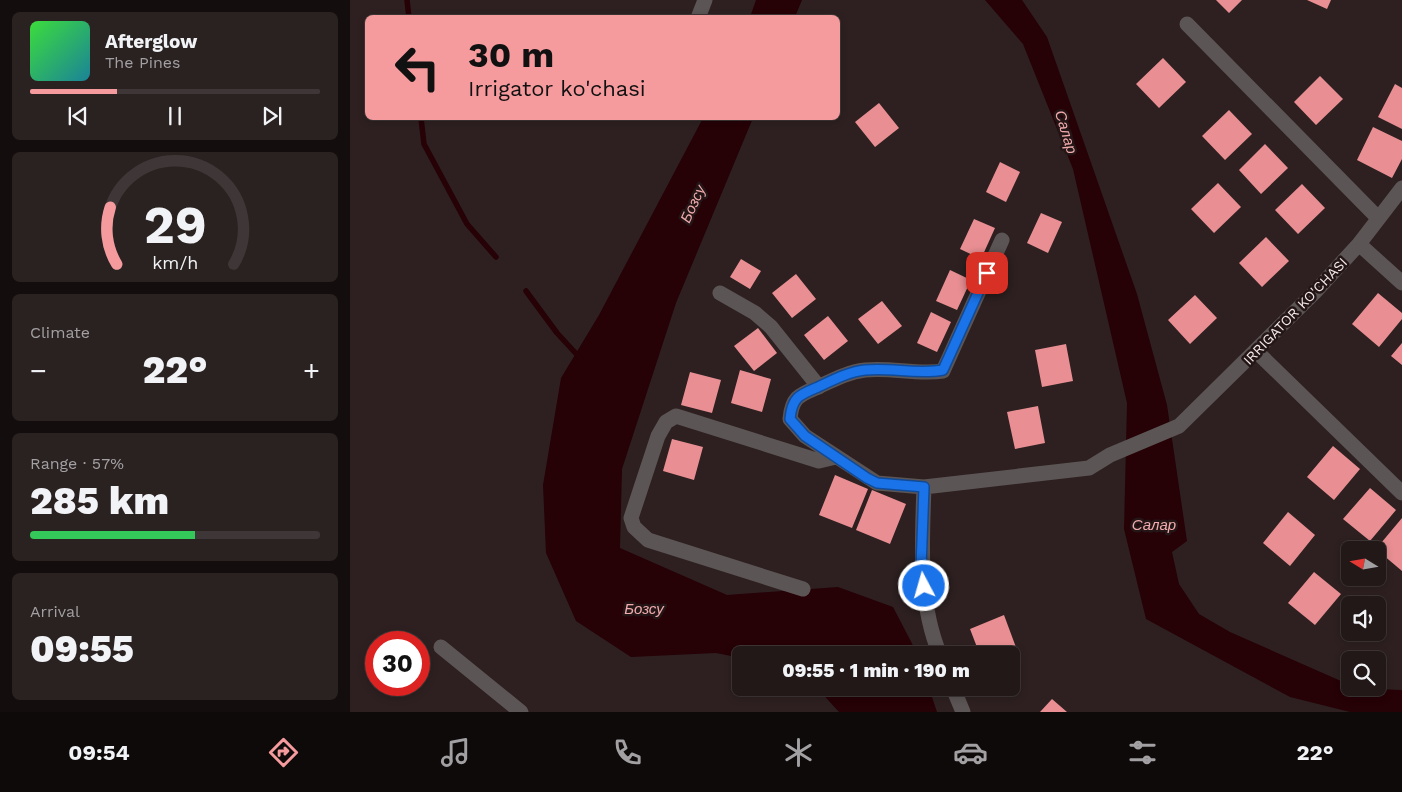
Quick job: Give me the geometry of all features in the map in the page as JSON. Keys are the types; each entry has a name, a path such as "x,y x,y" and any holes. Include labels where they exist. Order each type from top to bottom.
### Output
{"street":[{"path":"699,15 705,0"},
{"path":"1187,24 1378,218"},
{"name":"IRRIGATOR KO'CHASI","path":"924,487 1089,468 1110,455 1179,426 1359,244 1402,188"},
{"path":"936,646 921,568 924,487 877,483 805,436 790,419 791,407 798,396 850,373 867,370 931,373 943,370 1002,240"},
{"path":"1359,244 1402,283"},
{"path":"720,293 755,313 770,327 819,386"},
{"path":"1256,350 1402,493"},
{"path":"803,588 648,540 634,527 630,518 658,436 666,422 676,416 819,461 836,457"},
{"path":"441,647 521,712"},
{"path":"956,696 963,712"}],"water":[{"path":"756,0 802,0 796,15 751,15"},
{"name":"Салар","path":"985,0 1022,0 1047,37 1137,294 1167,405 1187,541 1172,552 1179,584 1199,614 1230,632 1341,681 1341,696 1386,696 1386,689 1402,690 1402,712 1350,712 1290,697 1146,619 1124,529 1127,403 1073,169 1023,44"},
{"name":"Бозсу","path":"702,120 752,120 676,303 622,469 620,548 727,595 838,587 893,607 913,646 732,646 732,656 716,653 631,657 576,621 546,553 543,485 561,378 599,315"},
{"path":"824,696 932,696 937,712 839,712"}],"building":[{"path":"1216,0 1242,0 1229,13"},
{"path":"1307,0 1331,0 1327,9"},
{"path":"1163,58 1186,82 1159,108 1136,84"},
{"path":"1320,76 1343,99 1316,125 1294,102"},
{"path":"1395,84 1402,88 1402,129 1378,117"},
{"path":"879,103 899,128 875,147 855,122"},
{"path":"1229,110 1252,134 1225,160 1202,136"},
{"path":"1373,127 1402,141 1402,159 1392,178 1357,160"},
{"path":"1265,144 1288,168 1261,194 1239,170"},
{"path":"1000,162 1020,172 1006,202 986,192"},
{"path":"1218,183 1241,207 1214,233 1191,209"},
{"path":"1302,184 1325,208 1298,234 1275,210"},
{"path":"1041,213 1062,222 1048,253 1027,243"},
{"path":"974,219 995,228 981,259 960,249"},
{"path":"1266,237 1289,261 1262,287 1239,263"},
{"path":"741,259 761,271 750,289 730,277"},
{"path":"950,270 971,280 957,310 936,301"},
{"path":"796,274 816,299 792,318 772,293"},
{"path":"1378,293 1402,313 1402,319 1379,347 1352,324"},
{"path":"1195,295 1217,318 1190,344 1168,320"},
{"path":"882,301 902,326 878,344 858,319"},
{"path":"931,312 951,322 937,352 917,343"},
{"path":"828,316 848,341 824,360 804,335"},
{"path":"758,328 777,353 754,371 734,346"},
{"path":"1402,343 1402,365 1391,356"},
{"path":"1066,344 1073,381 1042,387 1035,350"},
{"path":"740,370 771,379 762,412 731,403"},
{"path":"690,372 721,380 712,413 681,405"},
{"path":"1038,406 1045,443 1015,449 1007,412"},
{"path":"672,439 703,447 694,480 663,471"},
{"path":"1333,446 1360,469 1334,500 1307,477"},
{"path":"835,475 868,489 852,528 819,515"},
{"path":"1370,488 1396,510 1370,541 1343,519"},
{"path":"872,490 906,504 890,544 856,530"},
{"path":"1288,512 1315,535 1290,566 1263,543"},
{"path":"1402,518 1402,571 1386,557 1386,541 1383,541"},
{"path":"1314,572 1341,594 1315,625 1288,603"},
{"path":"1004,615 1016,646 977,646 970,629"},
{"path":"1052,699 1067,712 1040,712"}],"waterway":[{"path":"407,0 409,15"},
{"path":"421,120 424,144 467,224 496,257"},
{"path":"526,291 557,333 581,359"}],"route":[{"path":"924,586 921,568 924,487 877,483 867,478 805,436 790,419 791,407 798,396 850,373 867,370 931,373 943,370 987,273"}]}
